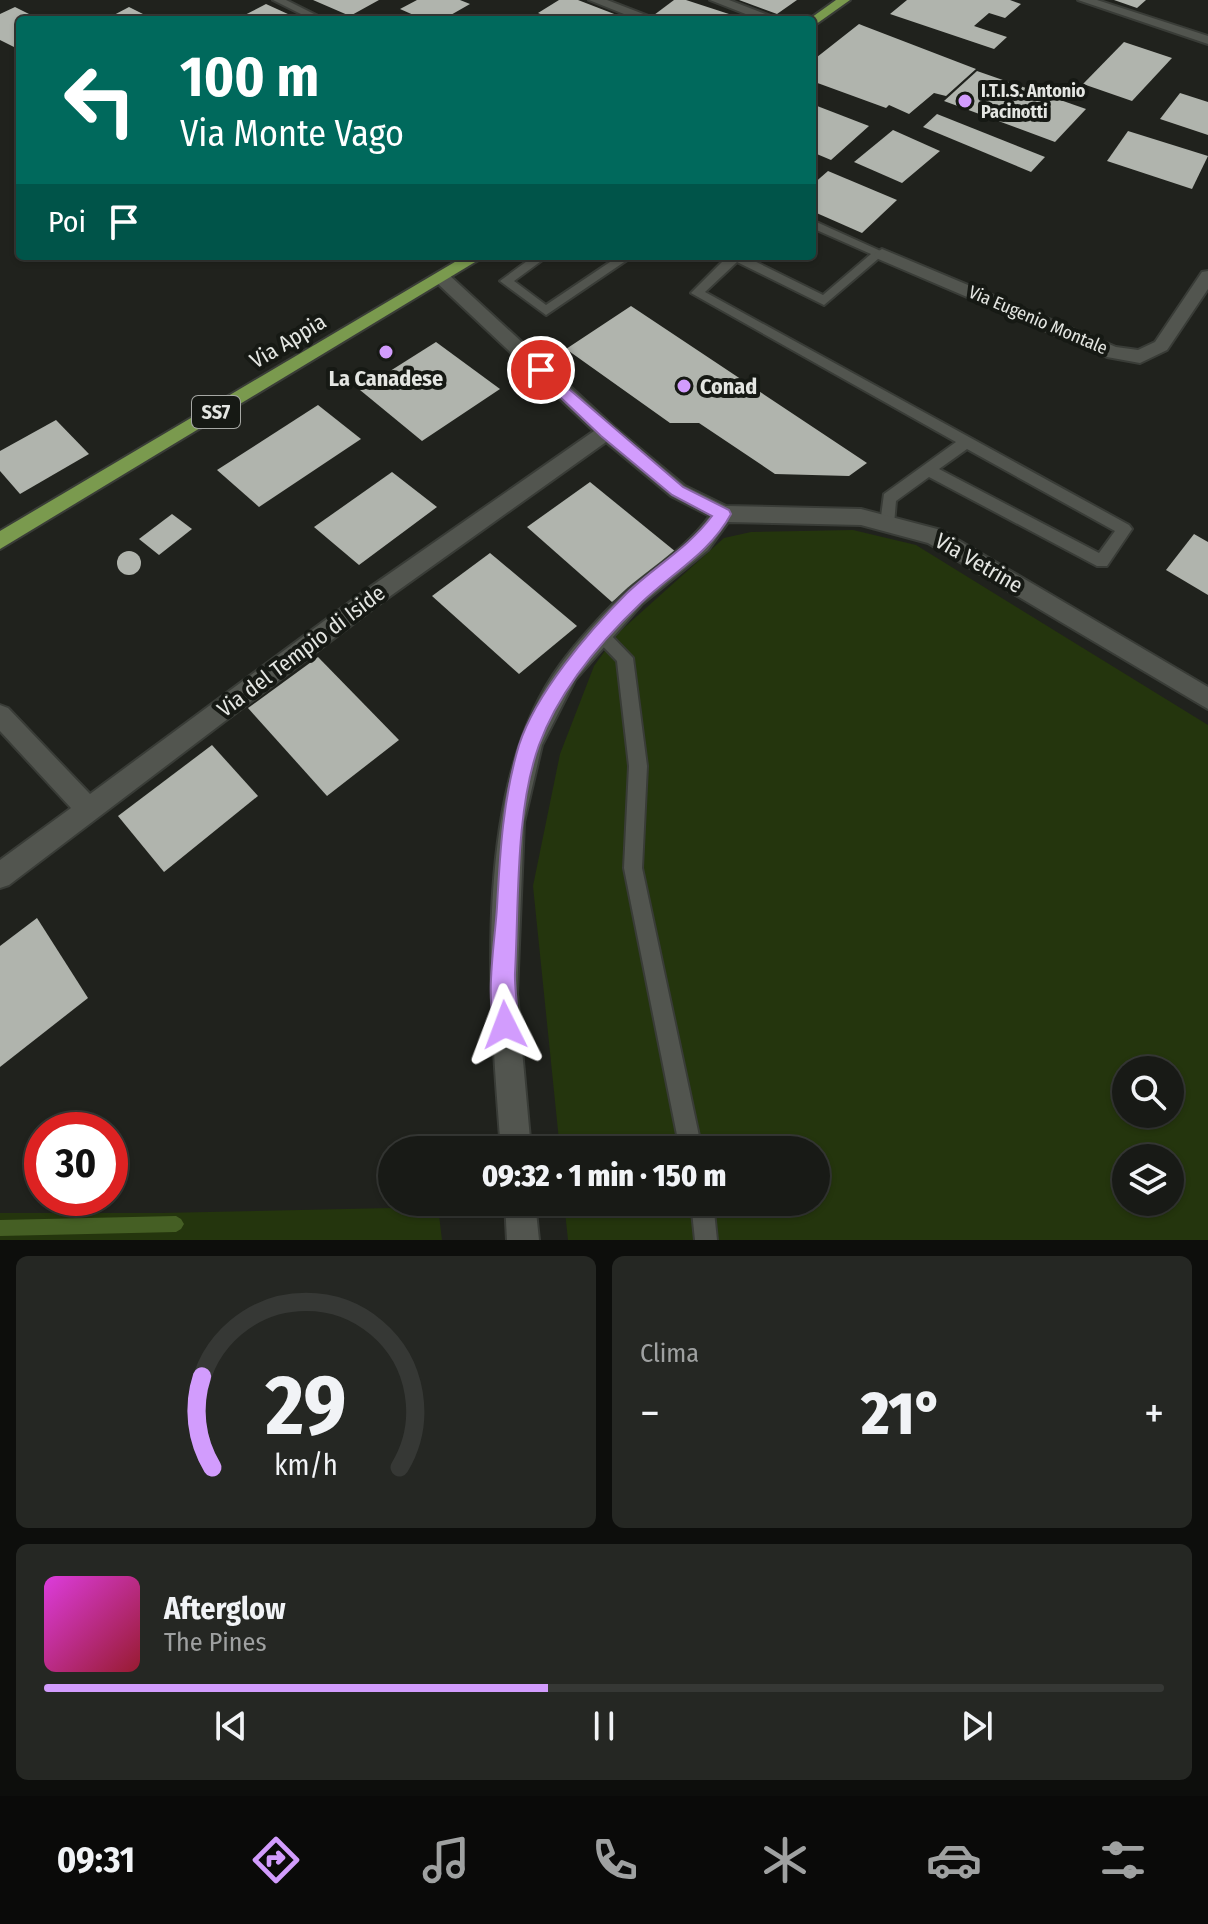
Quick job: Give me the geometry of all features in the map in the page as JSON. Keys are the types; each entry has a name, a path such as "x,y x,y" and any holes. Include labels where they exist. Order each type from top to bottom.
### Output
{"main road":[{"path":"816,20 844,0"},
{"name":"Via Appia","path":"0,541 471,260"}],"street":[{"path":"595,0 641,16"},
{"path":"716,0 762,16"},
{"path":"1084,0 1208,40"},
{"name":"Via Eugenio Montale","path":"881,254 1113,353 1140,357 1161,346 1208,276"},
{"path":"442,278 607,432 678,491 723,514 701,544 634,598 567,673 530,744 512,822 503,994 515,1136"},
{"name":"Via del Tempio di Iside","path":"0,876 374,596 607,432"},
{"name":"Via Vetrine","path":"723,514 861,517 934,536 1208,699"},
{"path":"0,715 89,810"},
{"path":"521,1216 523,1240"}],"lane":[{"path":"278,0 312,16"},
{"path":"743,260 824,301 881,254 816,226"},
{"path":"536,260 506,281 546,311 621,260"},
{"path":"731,260 697,293 1124,529 1102,562 928,470"},
{"path":"887,524 889,498 966,442"},
{"path":"600,635 625,658 638,766 633,868 688,1136"},
{"path":"703,1216 706,1240"}],"green space":[{"path":"853,530 916,545 1208,725 1208,1240 568,1240 565,1216 830,1216 830,1136 559,1136 533,886 560,754 594,666 617,634 724,538 751,532"},
{"path":"378,1208 378,1216 439,1216 442,1240 0,1240 0,1213 24,1213 24,1216 128,1216 128,1213"}],"building":[{"path":"313,0 379,0 350,16"},
{"path":"417,0 460,0 470,4 449,16 416,16 400,9"},
{"path":"559,0 578,0 619,16 546,16 538,13"},
{"path":"674,0 686,0 732,15 657,16 654,15"},
{"path":"739,0 797,0 777,14"},
{"path":"907,0 1010,0 1021,4 1005,18 989,13 974,26 1007,37 994,49 890,14"},
{"path":"1114,0 1146,0 1137,8"},
{"path":"266,4 292,16 243,16"},
{"path":"15,7 33,16 16,16 16,48 0,40 0,14"},
{"path":"129,7 143,14 139,16 112,16"},
{"path":"859,24 976,69 946,96 934,93 909,114 816,82 816,58"},
{"path":"1124,42 1172,58 1132,101 1083,84"},
{"path":"977,71 1086,109 1055,142 944,101"},
{"path":"1180,93 1208,102 1208,135 1160,119"},
{"path":"816,106 869,126 831,160 816,154"},
{"path":"937,114 1045,157 1031,172 923,127"},
{"path":"893,130 940,151 902,183 854,162"},
{"path":"1128,131 1208,156 1192,189 1107,161"},
{"path":"828,171 897,200 862,233 816,213 816,182"},
{"name":"Conad","path":"631,306 867,463 849,476 775,474 699,423 670,423 566,349"},
{"path":"436,342 500,389 422,441 360,390"},
{"path":"318,405 361,439 259,507 217,470"},
{"path":"56,420 89,454 20,494 0,471 0,451"},
{"path":"392,472 437,507 359,565 314,527"},
{"path":"590,482 676,552 612,602 527,527"},
{"path":"172,514 192,529 159,555 139,539"},
{"path":"1194,534 1208,542 1208,595 1166,570"},
{"path":"129,551 137,555 141,563 137,571 129,575 121,571 117,563 121,555"},
{"path":"490,553 577,626 519,674 432,596"},
{"path":"318,657 399,740 327,796 248,708"},
{"path":"212,745 258,796 164,872 118,816"},
{"path":"37,918 88,998 0,1067 0,946"}],"waterway":[{"path":"0,1228 176,1224"}],"place":[{"name":"I.T.I.S. Antonio Pacinotti","path":"965,101"},
{"name":"La Canadese","path":"386,352"},
{"name":"Conad","path":"684,386"}],"route":[{"path":"505,1025 503,994 512,822 530,744 567,673 634,598 701,544 723,514 678,491 607,432 541,370"}]}
